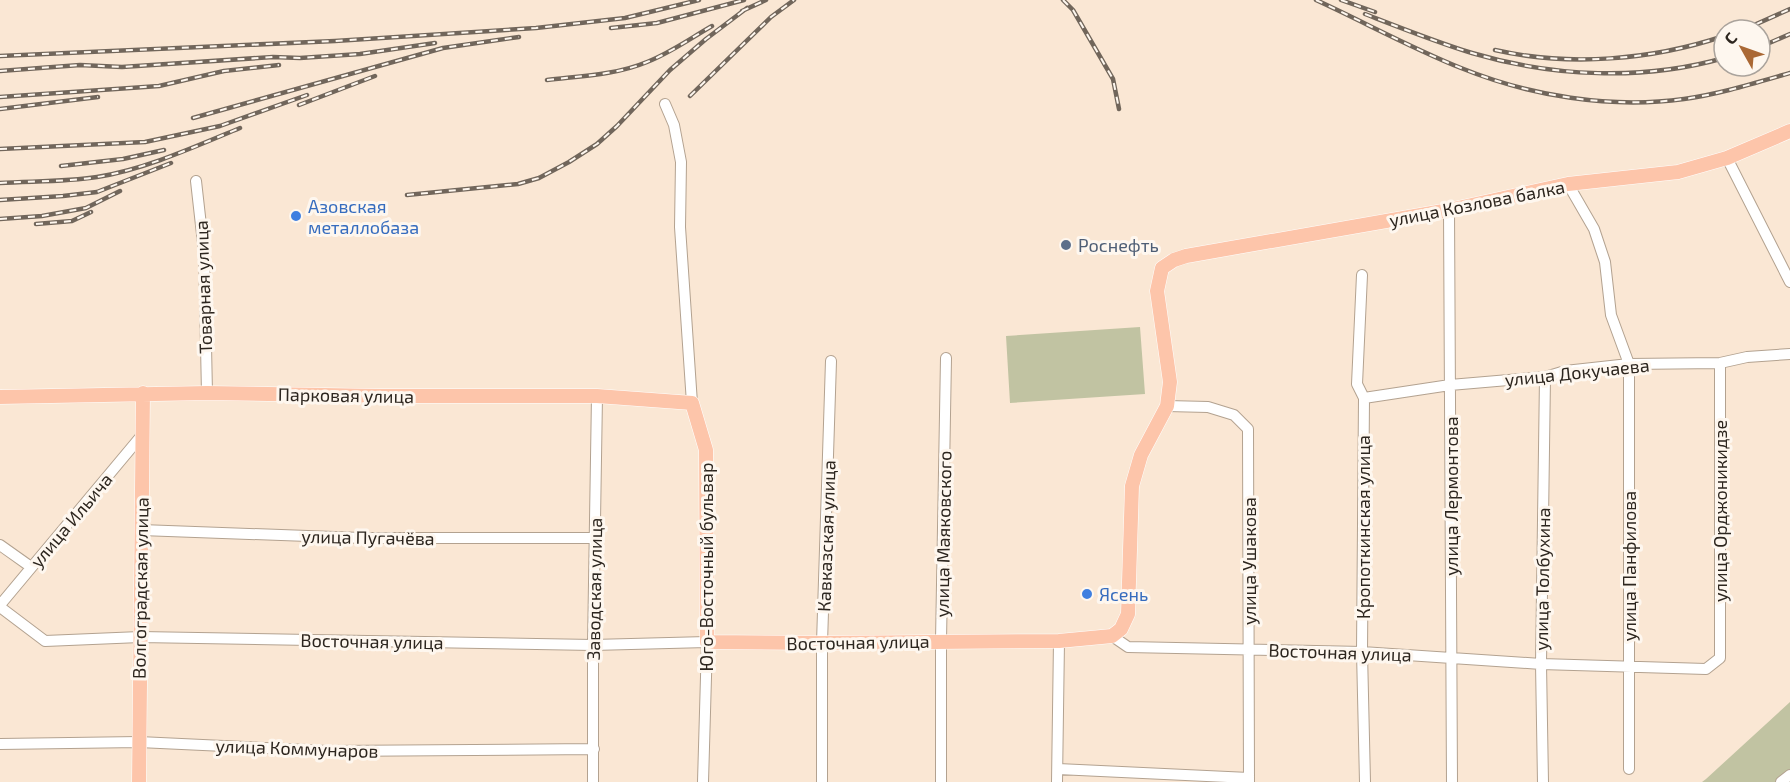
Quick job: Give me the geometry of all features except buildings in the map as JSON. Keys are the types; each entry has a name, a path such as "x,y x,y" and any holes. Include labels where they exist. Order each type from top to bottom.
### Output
{"main road":[{"name":"улица Козлова балка","path":"1167,406 1170,382 1157,291 1162,268 1174,260 1449,210 1568,184 1678,172 1727,158 1790,131"},
{"name":"Парковая улица","path":"0,397 143,393 597,396 692,403"},
{"name":"Волгоградская улица","path":"139,782 143,393"},
{"name":"Юго-Восточный бульвар","path":"692,403 706,450 707,642"},
{"path":"1112,636 1121,629 1128,614 1132,486 1141,455 1167,406"},
{"name":"Восточная улица","path":"707,642 1059,640 1112,636"}],"street":[{"name":"Юго-Восточный бульвар","path":"664,104 674,125 681,162 680,227 692,403"},
{"path":"1727,158 1790,282"},
{"name":"Товарная улица","path":"196,181 204,252 207,393"},
{"name":"улица Панфилова","path":"1568,184 1594,229 1605,262 1611,315 1629,364 1629,768"},
{"name":"улица Лермонтова","path":"1449,210 1452,782"},
{"name":"Кропоткинская улица","path":"1362,275 1357,384 1364,398 1362,652 1365,782"},
{"name":"улица Докучаева","path":"1364,398 1450,386 1545,377 1564,371 1629,364 1720,363 1748,357 1790,354"},
{"name":"улица Маяковского","path":"941,782 946,358"},
{"name":"Кавказская улица","path":"822,782 822,643 831,361"},
{"name":"улица Орджоникидзе","path":"1720,363 1720,658"},
{"name":"улица Толбухина","path":"1543,782 1541,664 1545,377"},
{"name":"Заводская улица","path":"593,782 597,396"},
{"name":"улица Ушакова","path":"1167,406 1208,407 1234,415 1248,429 1249,780"},
{"name":"улица Ильича","path":"0,606 142,435"},
{"name":"улица Пугачёва","path":"141,531 362,538 595,538"},
{"path":"0,545 32,567"},
{"name":"Восточная улица","path":"0,606 45,641 140,637 593,645 707,642"},
{"name":"Восточная улица","path":"1112,636 1128,647 1362,652 1541,664 1706,669 1720,658"},
{"path":"1057,782 1059,640"},
{"name":"Юго-Восточный бульвар","path":"703,782 707,642"},
{"name":"улица Коммунаров","path":"0,744 139,742 328,751 594,749"},
{"path":"1058,769 1249,780"},
{"path":"1781,782 1790,774"}],"green space":[{"path":"1140,327 1145,394 1010,403 1006,336"},
{"path":"1790,702 1790,782 1702,782 1706,779"}],"railway":[{"path":"0,56 335,41 536,28 625,18 699,0"},
{"path":"611,28 657,23 744,0"},
{"path":"742,11 766,0"},
{"path":"690,96 771,17 794,0"},
{"path":"1063,0 1073,10 1113,79 1119,109"},
{"path":"1316,0 1424,52 1487,78 1542,93 1571,98 1628,102 1684,99 1790,73"},
{"path":"1341,0 1375,12"},
{"path":"407,195 518,184 539,178 569,162 597,144 670,70 747,8"},
{"path":"1770,18 1790,9"},
{"path":"1365,14 1472,53 1534,67 1566,71 1630,73 1712,61"},
{"path":"547,80 623,70 664,54 712,26"},
{"path":"1772,42 1790,34"},
{"path":"193,118 443,48 519,37"},
{"path":"1495,50 1552,58 1611,58 1668,51 1712,40"},
{"path":"0,71 80,65 122,67 273,57 300,58 360,54 435,43"},
{"path":"0,97 159,86 224,71 279,65"},
{"path":"299,105 375,76"},
{"path":"0,149 145,142 220,126 307,95"},
{"path":"0,109 98,97"},
{"path":"0,183 73,180 134,169 240,128"},
{"path":"61,166 123,159 164,150"},
{"path":"0,200 97,192 171,163"},
{"path":"0,219 42,216 86,208 120,191"},
{"path":"36,224 72,221 91,212"}],"place":[{"name":"Азовская металлобаза","path":"296,216"},
{"name":"Роснефть","path":"1066,245"},
{"name":"Ясень","path":"1087,594"}]}
